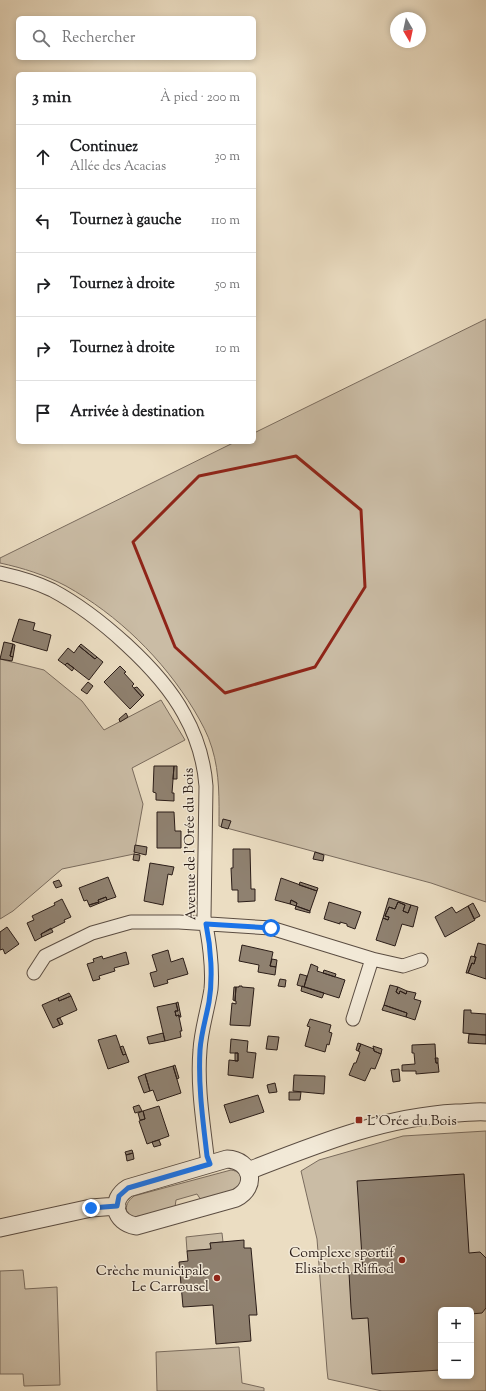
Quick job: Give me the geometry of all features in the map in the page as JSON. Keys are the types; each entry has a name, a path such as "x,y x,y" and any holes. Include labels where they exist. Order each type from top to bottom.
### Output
{"street":[{"name":"Avenue de l'Orée du Bois","path":"0,573 23,578 52,590 95,619 127,645 151,670 184,713 199,748 205,768 206,786 204,917 211,968 211,987 200,1048 199,1071 200,1102 207,1156 210,1164"},
{"path":"34,973 45,956 92,933 131,922 206,924 271,928 372,959 403,966 421,960"},
{"path":"353,1019 372,959"},
{"path":"248,1171 355,1132 396,1121 434,1114 486,1112"},
{"path":"227,1159 233,1159 244,1165 248,1171 250,1181 248,1186 242,1194 236,1198 136,1226 129,1225 119,1216 117,1206 119,1196 128,1188 227,1159"},
{"path":"0,1228 91,1208 117,1206"}],"highlighted area":[{"path":"296,456 361,510 365,587 315,667 225,693 175,647 133,542 199,476"}],"shaded area":[{"path":"486,319 486,902 431,883 219,826 218,777 215,758 210,743 204,728 182,691 154,656 104,610 66,586 42,575 0,563 0,558 231,444 256,444 256,432"},
{"path":"0,659 44,670 82,701 104,730 161,700 185,740 132,768 143,804 134,854 62,869 13,911 0,919"},
{"name":"Complexe sportif Elisabeth Riffiod","path":"486,1131 486,1391 382,1391 328,1379 317,1239 301,1171 319,1160 403,1136"},
{"path":"231,1170 239,1173 242,1179 236,1190 201,1200 197,1194 176,1200 175,1207 140,1216 133,1217 127,1213 126,1208 128,1203 134,1196"},
{"path":"222,1233 223,1242 210,1243 211,1249 187,1251 186,1237"},
{"path":"23,1270 25,1289 57,1287 60,1385 24,1386 23,1374 0,1374 0,1271"},
{"path":"239,1347 242,1383 264,1388 264,1391 157,1391 156,1352"}],"building":[{"path":"19,619 35,623 33,630 51,635 47,651 12,641"},
{"path":"4,642 13,644 10,656 13,657 12,661 0,659"},
{"path":"13,644 15,645 13,657 10,656"},
{"path":"81,644 97,657 95,659 79,646"},
{"path":"79,646 95,659 97,657 103,662 89,680 67,663 65,665 58,660 68,648 74,653"},
{"path":"67,663 74,668 72,671 65,665"},
{"path":"120,666 134,684 132,686 142,697 130,709 104,682"},
{"path":"88,682 93,686 87,694 81,690"},
{"path":"137,687 144,695 142,697 134,688"},
{"path":"126,713 128,717 120,722 119,719"},
{"path":"154,766 174,766 172,793 174,793 174,801 156,800 156,793 153,792"},
{"path":"174,766 177,766 177,779 173,779"},
{"path":"157,812 174,812 175,831 181,831 181,848 157,848"},
{"path":"223,819 231,821 228,829 221,827"},
{"path":"135,845 147,847 146,855 134,852"},
{"path":"233,849 250,849 251,889 255,889 255,901 238,902 238,890 232,890 231,868 233,868"},
{"path":"315,852 324,855 323,861 313,859"},
{"path":"134,854 140,855 139,861 133,860"},
{"path":"150,863 174,867 172,875 168,874 163,905 144,901"},
{"path":"108,877 116,897 107,900 106,897 98,900 99,902 89,905 87,900 84,901 79,888"},
{"path":"281,878 317,891 310,911 296,906 297,903 291,900 290,904 275,900"},
{"path":"59,880 62,886 56,888 53,882"},
{"path":"300,882 318,888 317,891 299,885"},
{"path":"106,897 107,900 90,907 89,905 99,902 98,900"},
{"path":"389,898 411,905 408,913 403,911 405,905 398,902 395,909 389,907 385,916 389,917 388,920 383,918"},
{"path":"62,899 71,917 64,920 65,922 41,934 42,937 35,941 27,923 34,920 32,916 55,905 54,903"},
{"path":"291,900 297,903 296,906 290,904"},
{"path":"329,902 361,912 355,929 347,926 347,924 340,922 340,924 324,919"},
{"path":"398,902 405,905 403,911 408,913 411,905 418,907 413,927 402,924 395,946 376,940 383,918 388,920 389,917 385,916 389,907 395,909"},
{"path":"473,903 480,916 474,919 468,906"},
{"path":"296,906 310,911 310,913 295,909"},
{"path":"468,906 475,920 445,937 435,917 452,907 456,913"},
{"path":"7,927 19,944 5,954 3,949 0,950 0,932"},
{"path":"51,928 53,932 42,937 41,934"},
{"path":"478,943 486,945 486,979 468,973 472,963 474,964 476,957 474,957"},
{"path":"242,945 273,952 270,966 276,967 275,975 258,972 259,965 239,961"},
{"path":"168,950 171,962 183,958 188,974 167,980 168,983 154,987 150,973 157,971 152,955"},
{"path":"126,952 129,964 114,968 115,971 99,976 100,979 93,981 87,964 94,962 93,959 102,956 103,959"},
{"path":"471,956 476,957 474,964 472,963 468,973 466,973"},
{"path":"272,959 277,960 276,967 270,966"},
{"path":"311,964 318,967 317,971 345,980 339,998 304,987"},
{"path":"324,970 336,974 335,977 323,973"},
{"path":"300,974 307,976 304,987 297,985"},
{"path":"280,979 286,980 285,987 278,986"},
{"path":"390,985 398,987 396,992 399,994 400,991 406,994 407,991 416,993 414,999 421,1001 415,1020 406,1017 407,1013 384,1005"},
{"path":"302,986 324,993 322,998 301,991"},
{"path":"234,987 236,987 235,1001 233,1000"},
{"path":"236,987 254,988 250,1026 230,1025 232,1003 236,1004"},
{"path":"398,987 407,991 406,994 400,991 399,994 396,992"},
{"path":"69,993 71,996 59,1001 58,998"},
{"path":"71,996 77,1010 57,1019 60,1025 53,1028 42,1005 58,998 59,1001"},
{"path":"178,1002 181,1017 179,1017 179,1015 176,1016 175,1011 178,1011 176,1003"},
{"path":"176,1003 178,1011 175,1011 176,1016 179,1015 182,1031 180,1031 181,1037 165,1041 157,1007"},
{"path":"384,1005 407,1013 406,1017 382,1010"},
{"path":"464,1010 471,1010 471,1013 486,1014 486,1035 463,1033"},
{"path":"60,1018 63,1024 60,1025 57,1019"},
{"path":"310,1019 331,1025 329,1032 332,1033 329,1045 327,1044 325,1052 305,1046 310,1027 307,1026"},
{"path":"163,1033 165,1041 149,1044 147,1037"},
{"path":"469,1034 486,1035 486,1044 468,1043"},
{"path":"116,1035 123,1055 126,1054 129,1062 108,1069 98,1040"},
{"path":"268,1036 279,1037 277,1050 266,1049"},
{"path":"231,1039 248,1041 247,1052 256,1053 253,1078 228,1075 229,1060 238,1061 238,1053 230,1053"},
{"path":"358,1043 361,1044 358,1051 356,1050"},
{"path":"361,1044 374,1049 374,1051 381,1054 375,1069 371,1068 365,1081 349,1075 354,1063 356,1063"},
{"path":"435,1044 436,1063 438,1063 439,1072 416,1074 416,1071 402,1071 402,1065 415,1064 414,1053 412,1053 412,1045"},
{"path":"123,1046 126,1054 123,1055 120,1047"},
{"path":"373,1046 382,1049 381,1054 374,1051"},
{"path":"235,1053 238,1053 238,1061 235,1061"},
{"path":"435,1058 438,1058 438,1063 436,1063"},
{"path":"175,1065 179,1078 177,1079 173,1066"},
{"path":"173,1066 181,1093 157,1101 153,1090 150,1091 145,1074"},
{"path":"399,1069 400,1081 393,1082 391,1070"},
{"path":"145,1074 150,1091 144,1093 138,1077"},
{"path":"294,1075 325,1076 324,1094 293,1091"},
{"path":"275,1083 277,1092 269,1093 267,1085"},
{"path":"289,1092 301,1092 300,1100 289,1100"},
{"path":"258,1095 264,1112 230,1123 224,1105"},
{"path":"139,1105 142,1111 135,1113 133,1107"},
{"path":"159,1106 169,1136 147,1144 139,1121 145,1119 143,1111"},
{"path":"143,1111 145,1119 140,1120 138,1113"},
{"path":"159,1140 161,1145 154,1147 152,1142"},
{"path":"132,1150 133,1153 126,1155 125,1152"},
{"path":"133,1153 134,1159 127,1161 126,1155"},
{"path":"464,1174 469,1253 480,1252 486,1258 486,1308 482,1313 474,1314 474,1307 438,1307 438,1370 372,1374 368,1318 352,1319 351,1308 349,1273 363,1272 357,1181"},
{"name":"Crèche municipale Le Carrousel","path":"244,1240 244,1248 251,1248 257,1315 249,1315 251,1341 216,1344 213,1305 183,1307 179,1262 188,1261 187,1251 211,1249 210,1243"}],"place":[{"name":"L'Orée du Bois","path":"359,1120"},
{"name":"Complexe sportif Elisabeth Riffiod","path":"402,1260"},
{"name":"Crèche municipale Le Carrousel","path":"217,1278"}],"route":[{"path":"91,1208 117,1206 119,1196 128,1188 210,1164 207,1156 200,1102 199,1071 200,1048 211,987 208,930 206,924 271,928"}]}
